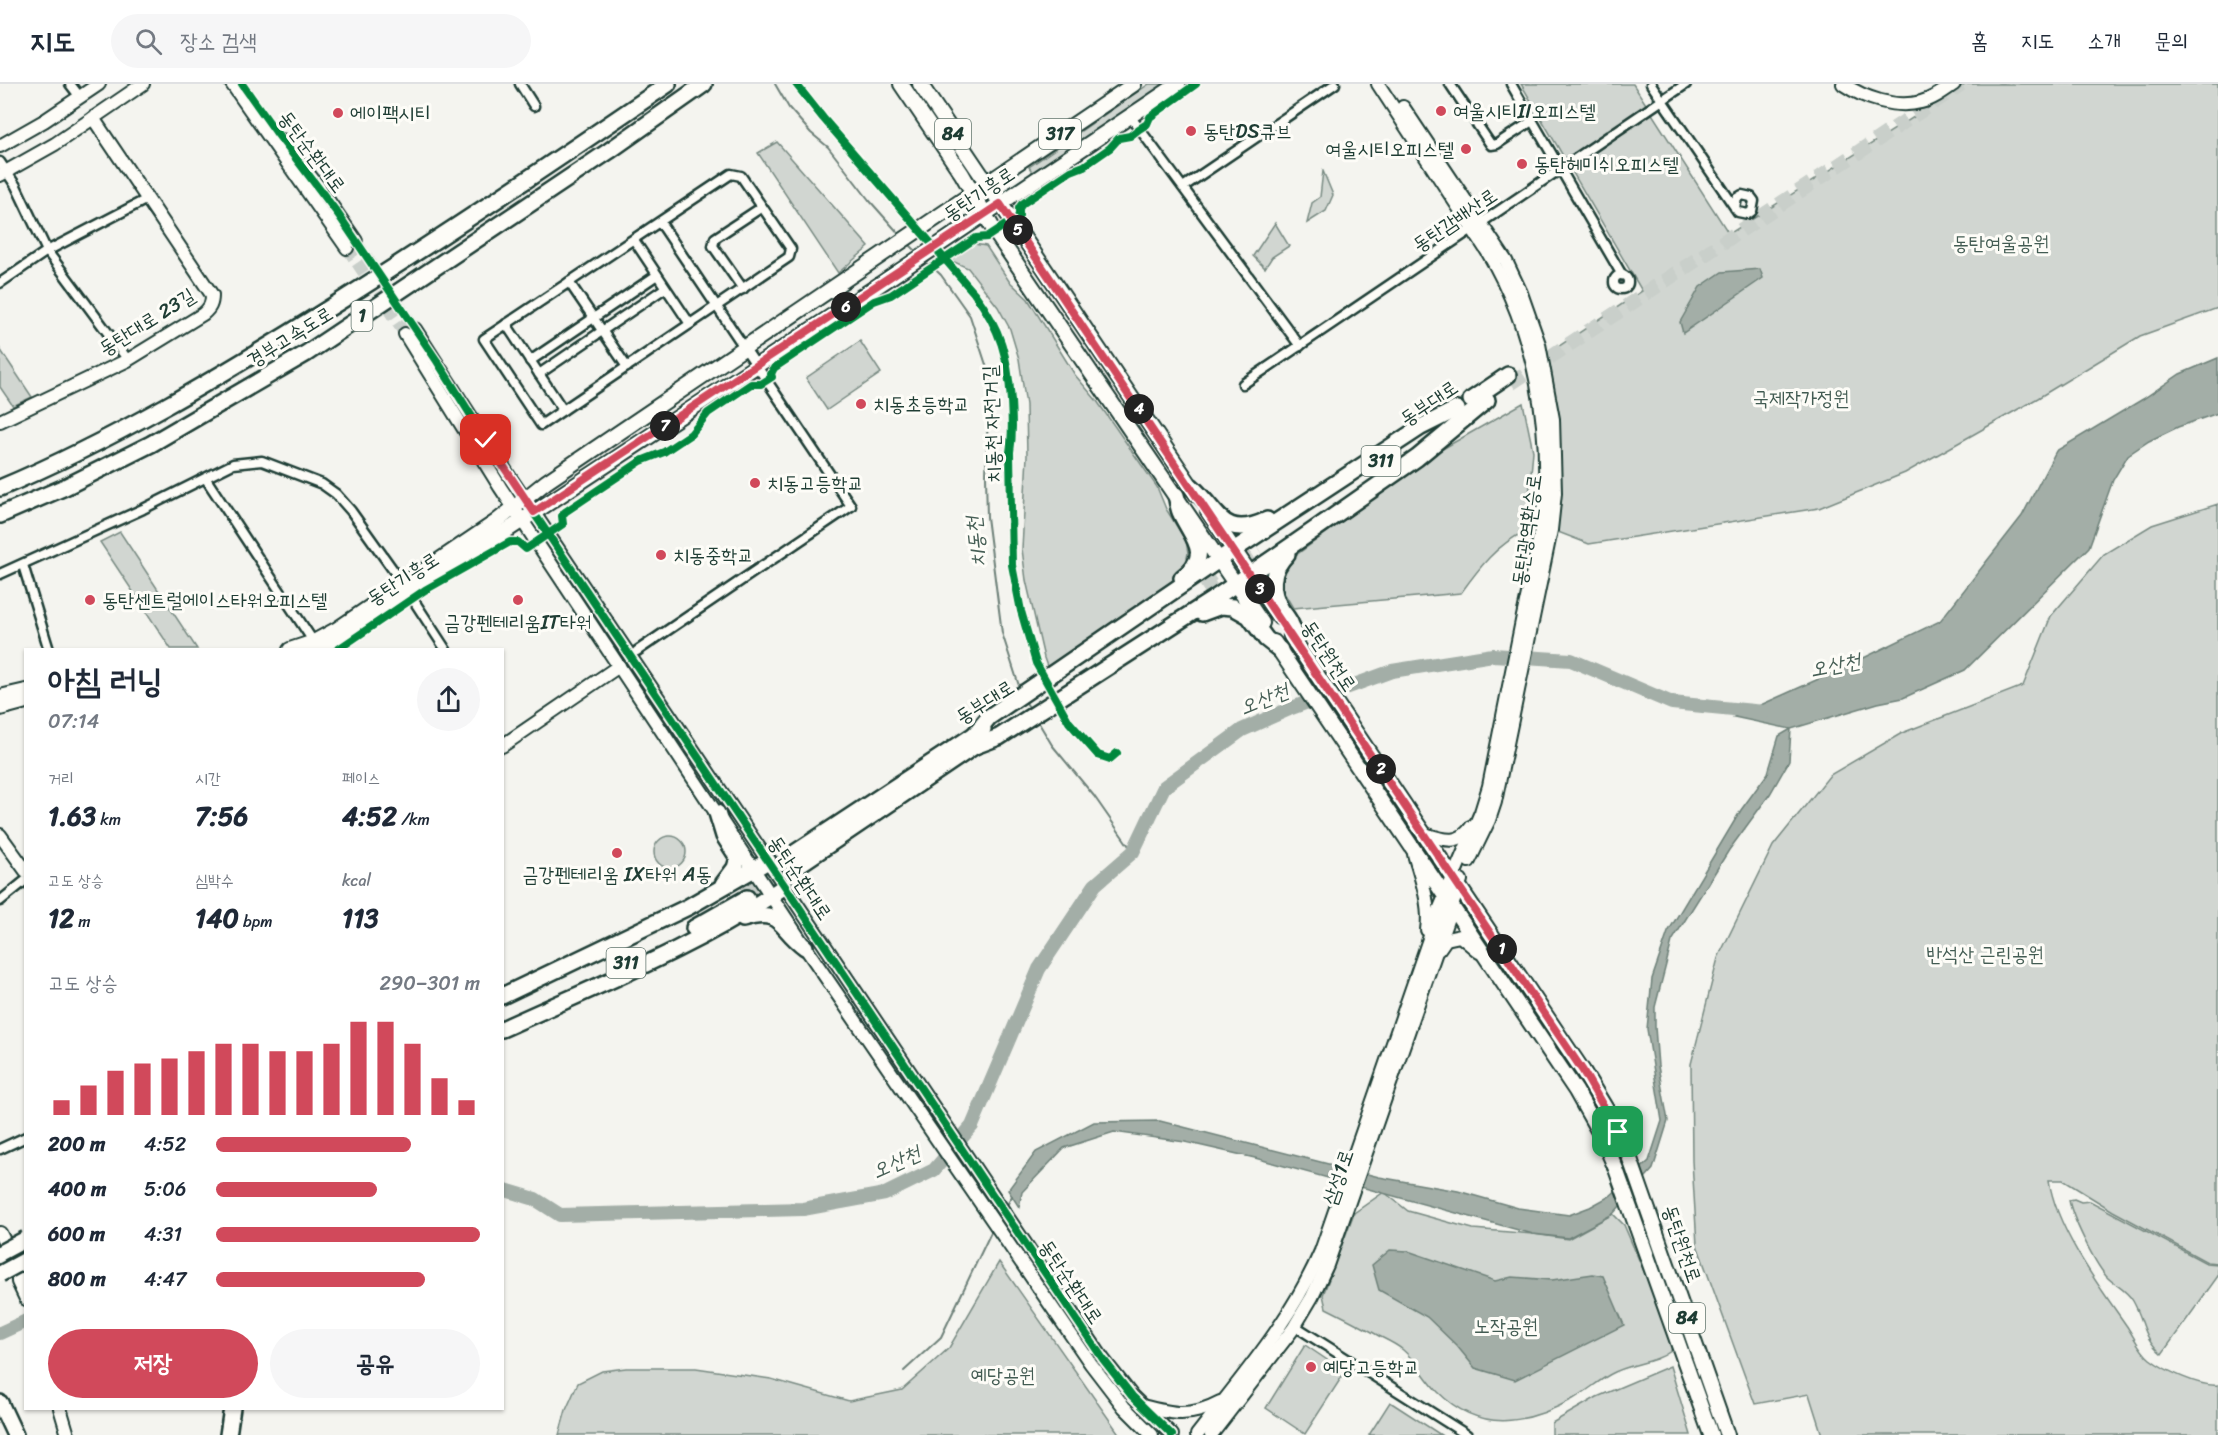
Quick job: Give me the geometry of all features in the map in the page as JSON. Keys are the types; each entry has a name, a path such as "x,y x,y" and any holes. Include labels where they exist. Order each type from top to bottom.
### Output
{"highway":[{"name":"경부고속도로","path":"0,488 112,436 181,399 269,346 401,263 668,84"},
{"name":"경부고속도로","path":"0,515 65,488 151,444 307,353 609,151 704,84"},
{"name":"동부대로","path":"1510,379 1487,400 1258,550 1457,410 1510,379"},
{"path":"1055,687 1188,616 1417,458 1487,400"},
{"path":"1055,687 1170,593 1421,427 1457,410"},
{"path":"1191,486 1218,516 1232,526 1252,527 1300,507"},
{"path":"1170,593 1175,584 1188,573 1196,562 1198,554 1196,537 1180,513 1176,495"},
{"path":"1296,643 1291,625 1274,595 1273,576 1278,563 1314,530"},
{"name":"동부대로","path":"794,861 1202,587"},
{"path":"1188,616 1221,606 1233,607 1249,616 1266,639 1280,650"},
{"path":"717,813 724,836 738,858 735,868 719,890"},
{"path":"504,995 688,907 768,861"},
{"path":"504,1028 626,973 720,926 786,886"},
{"name":"311","path":"504,1006 680,921 744,893 634,959 504,1021"},
{"path":"720,926 756,915 774,916 793,938 805,947"},
{"path":"0,1255 24,1240"},
{"path":"1,1405 8,1435"},
{"path":"1,1405 15,1435"},
{"path":"228,1435 232,1410"}],"main road":[{"name":"84","path":"901,84 973,194"},
{"name":"84","path":"920,84 987,184"},
{"name":"동탄기흥로","path":"318,648 341,638 546,482 930,224 1025,158 1117,89 1134,84"},
{"name":"동탄기흥로","path":"406,589 528,516 882,283 1178,84"},
{"path":"1025,158 1022,164 1028,176 1032,179 1038,178"},
{"name":"동탄원천로","path":"987,184 1425,834 1583,1071 1609,1114 1629,1156 1646,1201 1727,1435"},
{"name":"동탄원천로","path":"973,194 1576,1091 1616,1169 1711,1435"},
{"path":"0,697 24,691"},
{"path":"0,708 24,702"}],"street":[{"path":"70,84 80,97"},
{"path":"0,146 44,121 99,84"},
{"path":"128,360 47,251 16,186 2,169 55,144 143,84"},
{"name":"동탄순환대로","path":"232,84 352,244 242,84"},
{"path":"520,84 534,106"},
{"path":"1183,188 1335,84"},
{"name":"동탄광역환승로","path":"1378,84 1478,225"},
{"name":"동탄광역환승로","path":"1387,84 1478,225 1525,337 1539,394 1543,425 1545,471 1535,580 1489,820 1456,882"},
{"path":"1450,84 1491,145 1497,144 1533,121"},
{"path":"1511,84 1622,275"},
{"path":"1651,84 1718,182 1735,208 1738,212 1748,214 1755,206 1751,197 1742,195 1737,198 1735,208"},
{"name":"동탄감배산로","path":"1243,384 1686,84"},
{"path":"1843,84 1861,95 1896,104 1919,103 1933,98 1954,84"},
{"path":"1130,116 1300,346"},
{"name":"동탄대로 23길","path":"0,421 128,360 203,314 212,302 212,295 93,118"},
{"path":"731,174 741,176 791,249 789,257 541,425 484,339 660,222 731,174"},
{"path":"1718,182 1737,198"},
{"path":"0,282 47,251 147,199"},
{"path":"743,289 714,246 715,238 762,207"},
{"path":"633,654 852,506 660,222"},
{"path":"634,240 690,324"},
{"path":"530,361 657,275"},
{"path":"569,282 627,367"},
{"path":"539,374 665,288"},
{"path":"506,324 563,410"},
{"name":"동탄순환대로","path":"410,332 520,503 619,666 805,947 1108,1388 1149,1433"},
{"path":"0,574 206,479 233,464 262,461 322,484 336,494 351,511 445,648"},
{"path":"206,479 318,648"},
{"name":"동탄순환대로","path":"528,516 633,654 768,861 1103,1359 1140,1405 1169,1434"},
{"path":"23,565 48,648"},
{"path":"504,740 619,666"},
{"name":"동탄광역환승로","path":"1448,901 1500,756"},
{"path":"1425,834 1445,840 1463,837 1481,812"},
{"path":"0,835 24,868"},
{"path":"1412,847 1429,914 1428,959"},
{"path":"0,901 24,882"},
{"name":"삼성1로","path":"1197,1435 1276,1333 1296,1303 1321,1251 1343,1202 1448,901"},
{"path":"1428,959 1446,939 1460,936 1490,962"},
{"path":"0,1149 24,1138"},
{"name":"삼성1로","path":"1213,1435 1295,1326 1327,1266 1343,1202"},
{"path":"0,1233 24,1294"},
{"path":"0,1255 14,1271"},
{"path":"1295,1326 1467,1435"},
{"path":"1140,1405 1189,1414 1224,1400"},
{"path":"60,1435 61,1412"},
{"path":"61,1412 68,1435"}],"green space":[{"path":"1149,84 1171,84 1038,174 1033,173 1029,167"},
{"name":"동탄여울공원","path":"1521,84 1633,84 1729,234 1966,84 2218,84 2218,308 2140,336 2038,398 1905,473 1819,508 1589,544 1558,532 1560,465 1547,354 1642,291"},
{"path":"777,142 869,247 838,273 758,153"},
{"path":"1323,171 1333,195 1326,211 1307,223 1312,203 1320,197"},
{"path":"1275,223 1289,246 1272,257 1265,268 1253,256"},
{"path":"974,244 986,246 1009,281 1028,299 1075,375 1097,401 1157,487 1166,509 1186,541 1188,553 1185,568 1164,589 1048,669 1026,580 1022,549 1027,456 1026,405 1019,359 1010,329 998,307 968,268 950,260"},
{"path":"860,341 881,373 827,410 806,378"},
{"path":"0,349 32,397 13,406 0,387"},
{"path":"1523,403 1533,451 1526,531 1497,550 1461,593 1293,608 1280,586 1283,571 1292,558 1439,451"},
{"name":"반석산 근린공원","path":"2218,504 2218,1263 2207,1262 2113,1211 2063,1180 2049,1180 2053,1198 2069,1236 2091,1274 2143,1352 2156,1363 2182,1377 2218,1385 2218,1435 1822,1435 1809,1394 1755,1404 1697,1245 1692,1161 1691,1064 1718,958 1773,846 1830,775 1902,733 2023,686 2051,616 2104,554 2152,525"},
{"path":"120,532 196,648 170,648 100,542"},
{"path":"670,836 681,841 686,852 681,863 670,868 659,863 654,852 659,841"},
{"name":"노작공원","path":"1384,1192 1408,1211 1473,1229 1568,1239 1613,1214 1624,1225 1673,1339 1671,1351 1657,1359 1618,1370 1578,1396 1538,1415 1503,1421 1470,1414 1438,1392 1413,1360 1400,1348 1326,1308 1323,1295 1354,1213"},
{"path":"2074,1199 2081,1202 2090,1201 2206,1263 2218,1264 2218,1276 2162,1354 2147,1335 2130,1297 2106,1276 2096,1261 2071,1208 2069,1200"},
{"name":"예당공원","path":"999,1262 1120,1435 559,1435 566,1410 578,1383 602,1371 626,1368 696,1368 771,1379 849,1401 902,1390 949,1348"},
{"path":"1305,1345 1345,1372 1305,1434 1266,1408"},
{"path":"1670,1366 1691,1435 1552,1435 1552,1423 1597,1397"},
{"path":"1390,1402 1441,1435 1369,1435"}],"shaded area":[{"path":"1760,269 1763,278 1683,333 1680,322 1700,287 1722,272"},
{"path":"2218,358 2218,413 2178,427 2149,441 2128,455 2113,480 2089,547 1965,670 1903,698 1878,703 1791,729 1734,717 1940,621 2022,516 2056,451 2180,374"},
{"path":"1791,729 1789,761 1770,794 1729,850 1672,941 1655,1007 1658,1066 1668,1121 1653,1169 1613,1214 1568,1238 1533,1234 1255,1158 1185,1142 1114,1132 1064,1148 1022,1192 1019,1207 1008,1190 1036,1152 1094,1122 1160,1121 1379,1177 1458,1191 1518,1208 1569,1215 1610,1196 1649,1161 1662,1121 1647,1029 1652,979 1668,932 1741,810 1768,773 1779,736"},
{"path":"1390,1250 1408,1251 1495,1281 1512,1277 1552,1280 1593,1274 1603,1276 1624,1325 1515,1380 1475,1368 1457,1346 1427,1317 1379,1290 1372,1265"}],"waterway":[{"name":"치동천","path":"775,84 789,108 811,133 828,147 869,200 901,236"},
{"name":"치동천","path":"907,242 918,253"},
{"name":"치동천","path":"926,261 941,275 970,316 989,374 987,517 1002,633 1020,689"},
{"name":"오산천","path":"504,1190 535,1199 560,1215 803,1209 885,1194 934,1170 972,1126 1039,969 1095,885 1133,852 1164,787 1242,730 1289,709 1392,671 1493,655 1571,660 1672,703 1764,712"},
{"name":"치동천","path":"1024,700 1031,710"},
{"name":"치동천","path":"1037,720 1052,745 1094,796 1133,852"},
{"path":"1006,1207 1012,1196"},
{"path":"904,1371 941,1337 992,1230"},
{"name":"오산천","path":"0,1333 24,1322"}],"tunnel":[{"path":"1511,383 1961,84"},
{"path":"356,241 415,329"},
{"path":"347,248 405,334"},
{"path":"1200,582 1249,550"},
{"path":"1204,592 1262,554"},
{"path":"740,888 790,856"},
{"path":"747,898 797,866"}],"cycle path":[{"path":"242,84 338,214 437,361 511,479 1103,1359 1132,1396 1172,1435"},
{"name":"치동천 자전거길","path":"796,84 974,293 997,331 1002,344 1010,385 1012,565 1021,611 1036,663 1069,722 1098,755 1110,759 1117,753"},
{"path":"340,648 425,590 510,542 518,542 526,549 563,524 562,516 565,512 641,461 664,452 691,434 708,413 751,384 761,384 772,377 774,368 874,301 891,295 976,238 987,237 1019,216 1019,208 1022,204 1071,171 1084,166 1110,148 1119,138 1130,136 1147,124 1150,117 1196,84"}],"place":[{"name":"여울시티II오피스텔","path":"1441,111"},
{"name":"에이팩시티","path":"338,113"},
{"name":"동탄DS큐브","path":"1191,131"},
{"name":"여울시티오피스텔","path":"1466,149"},
{"name":"동탄헤미쉬오피스텔","path":"1522,164"},
{"name":"치동초등학교","path":"861,404"},
{"name":"치동고등학교","path":"755,483"},
{"name":"치동중학교","path":"661,555"},
{"name":"동탄센트럴에이스타워오피스텔","path":"90,600"},
{"name":"금강펜테리움IT타워","path":"518,600"},
{"name":"금강펜테리움 IX타워 A동","path":"617,853"},
{"name":"예당고등학교","path":"1311,1367"}],"route":[{"path":"486,440 534,512 1000,204 1583,1071 1618,1132"}],"park label":[{"name":"국제작가정원","path":"1801,398"}]}
